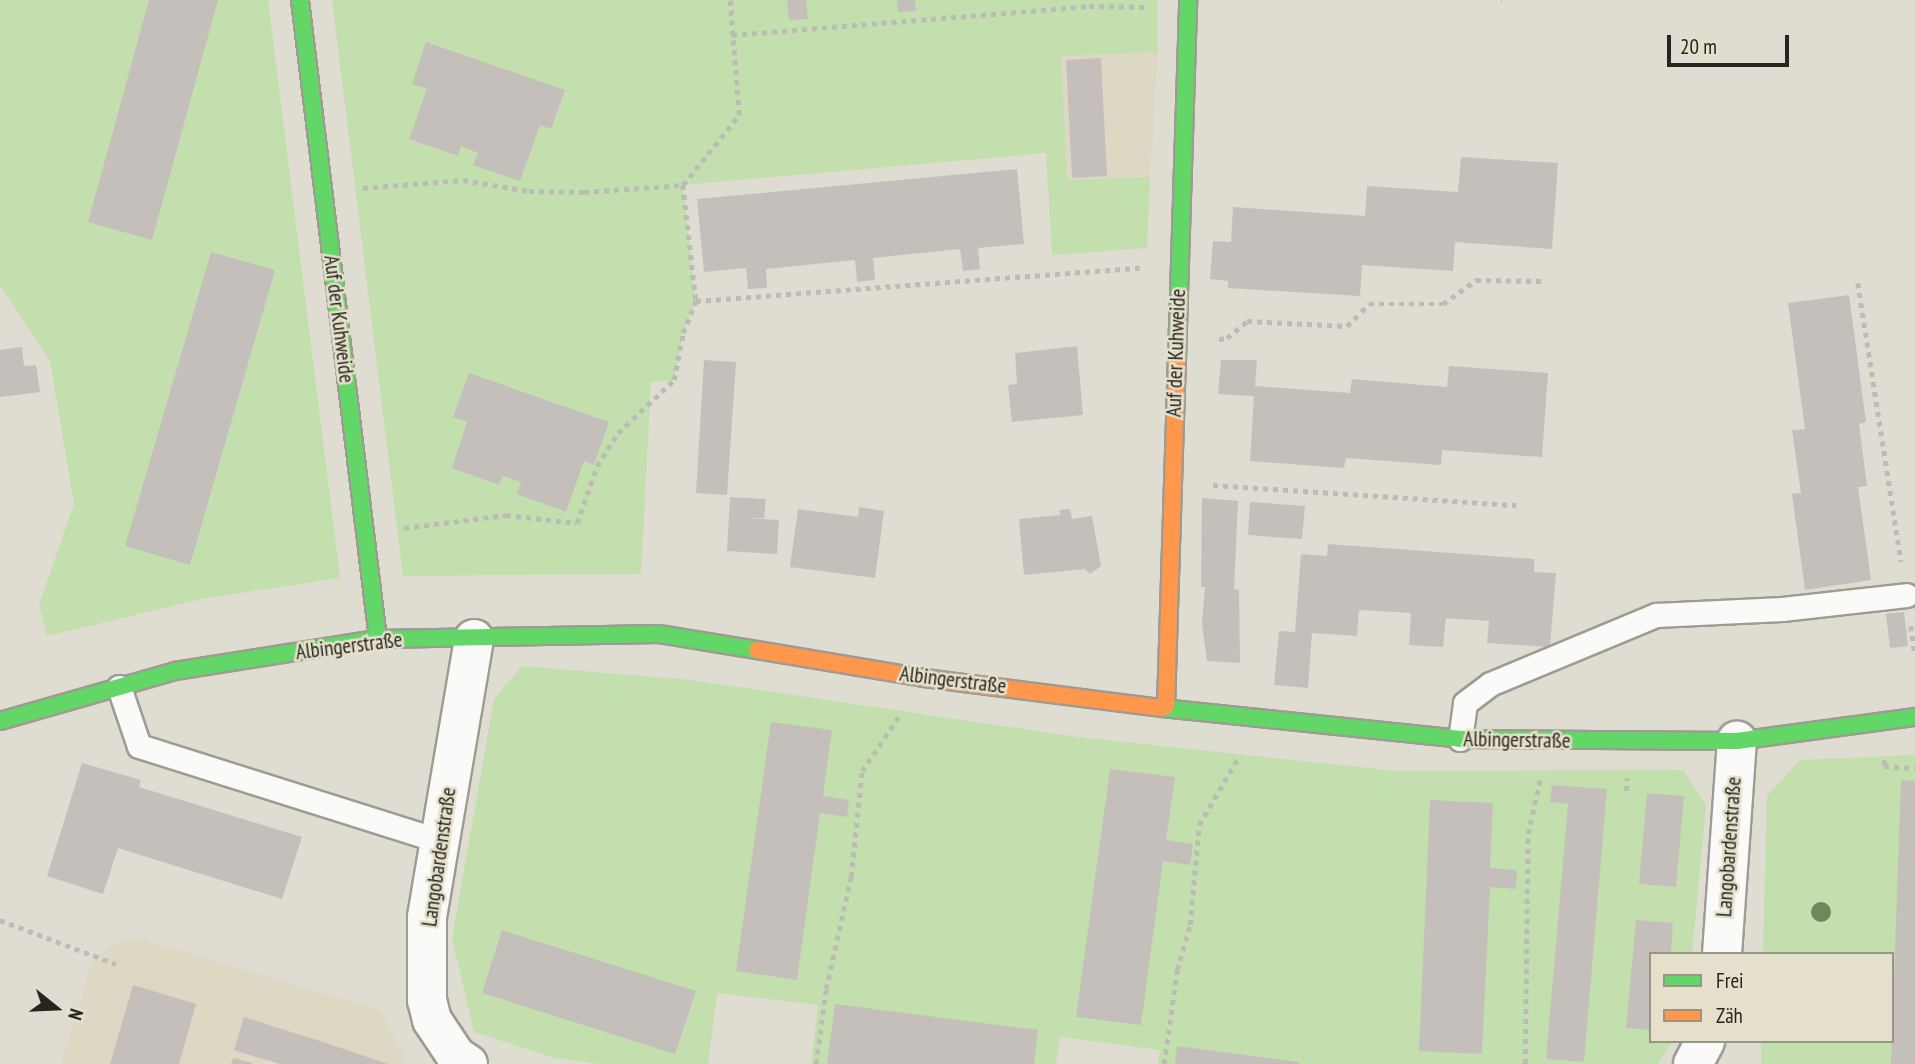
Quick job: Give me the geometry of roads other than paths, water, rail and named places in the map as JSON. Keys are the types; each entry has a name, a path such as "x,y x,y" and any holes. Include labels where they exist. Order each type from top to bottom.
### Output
{"street":[{"name":"Auf der Kuhweide","path":"300,0 378,639"},
{"name":"Auf der Kuhweide","path":"1166,706 1188,4"},
{"name":"Albingerstraße","path":"0,721 175,671 378,639 659,634 924,678 1261,719 1460,739 1737,741 1915,717"},
{"name":"Langobardenstraße","path":"468,1064 456,1056 438,1029 427,1000 427,917 474,639"},
{"name":"Langobardenstraße","path":"1722,952 1737,741"},
{"path":"1693,1064 1704,1043"}],"lane":[{"path":"1460,739 1465,703 1490,684 1656,615 1782,609 1906,594"},
{"path":"119,687 139,746 440,841"}]}
